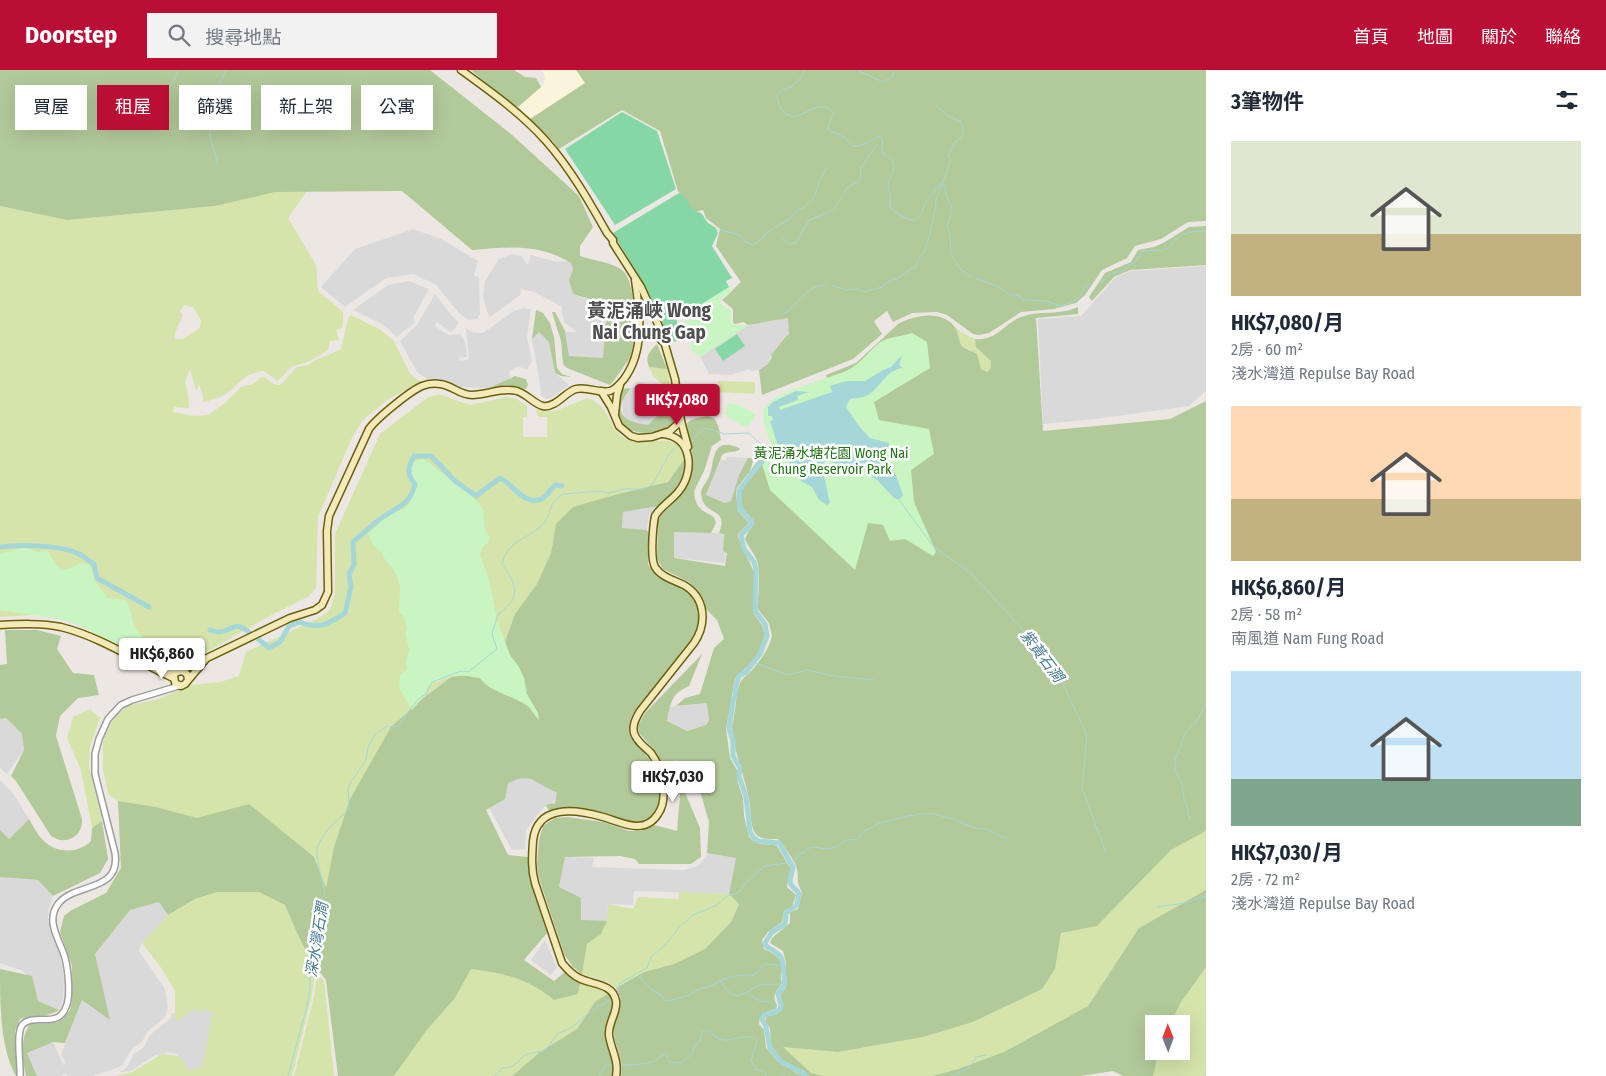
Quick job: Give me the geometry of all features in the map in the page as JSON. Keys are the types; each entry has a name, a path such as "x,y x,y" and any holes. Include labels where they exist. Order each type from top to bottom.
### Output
{"main road":[{"path":"461,70 496,95 545,140 585,196 613,240 641,288 661,331 675,379 684,441 688,454 688,473 683,486 660,510 655,518 653,560 654,566 660,572 686,586 694,593 702,611 703,625 694,643 642,709 634,725 635,736 652,755 660,773 663,799 660,811 650,823 633,826 596,815 568,812 554,813 539,823 534,839 533,876 560,960 576,976 606,987 616,999 616,1007 610,1022 609,1032 617,1063 616,1076"},
{"path":"615,416 614,393 636,358 639,337 635,280"},
{"path":"639,337 647,332 652,332 663,343"},
{"path":"176,675 208,657 290,618 315,610 323,604 328,590 327,524 333,507 370,427 416,390 424,386 437,384 445,385 458,393 467,395 511,390 522,393 545,406 552,405 578,389 589,388 614,393"},
{"path":"601,391 622,429 631,436 646,438 663,434 674,429 681,421"},
{"path":"663,434 674,436 684,441"},
{"path":"0,625 29,624 59,627 84,634 151,666 176,675 186,673 188,680"},
{"path":"131,657 149,662 172,664 208,657"},
{"path":"176,675 177,684 182,686 208,657"}],"street":[{"path":"158,694 170,686 176,675"},
{"path":"20,1076 18,1034 21,1026 28,1021 51,1020 65,1011 67,1005 67,967 53,926 55,910 59,903 68,896 105,881 115,866 115,853 95,770 95,754 99,739 108,719 121,705 132,700 182,686"}],"shaded area":[{"path":"543,70 588,70 596,82 530,122 516,107 543,85 545,78"},
{"path":"413,229 441,239 478,261 474,275 479,278 480,314 477,319 469,320 460,314 436,285 414,274 386,278 345,307 321,287 355,249"},
{"path":"512,254 521,256 528,265 531,255 557,262 568,261 571,263 573,270 569,280 573,294 602,304 608,309 609,315 601,333 605,334 603,358 569,356 565,332 577,332 564,322 561,306 534,292 521,289 520,295 489,318 483,297 485,281 499,259"},
{"path":"1206,266 1206,391 1189,406 1096,419 1043,424 1038,319 1081,316 1115,278 1130,271"},
{"path":"409,281 429,289 413,318 415,322 397,337 384,325 353,310 388,285"},
{"path":"435,294 459,323 452,332 437,322 435,326 448,335 460,334 465,342 467,357 459,358 460,361 469,359 466,328 474,333 483,333 514,311 524,308 531,309 527,337 532,361 527,370 520,367 514,368 509,372 510,378 489,388 454,387 444,382 427,379 417,372 400,341 417,325"},
{"path":"788,318 790,335 785,336 771,355 768,364 759,370 751,371 750,369 731,375 709,374 700,357 748,325"},
{"path":"546,323 555,373 569,385 551,398 546,399 541,395 532,335"},
{"path":"637,382 643,382 655,396 657,415 648,425 633,423 627,420 623,413 622,404 624,398"},
{"path":"727,457 753,458 731,501 725,503 706,496 720,459 725,461"},
{"path":"658,506 649,515 647,530 622,528 623,511"},
{"path":"673,532 724,533 725,563 674,558"},
{"path":"708,703 709,721 706,725 687,731 667,721 670,707"},
{"path":"6,718 22,734 24,750 7,774 0,768 0,719"},
{"path":"528,769 561,793 548,808 545,806 526,830 525,849 512,850 487,804 506,778"},
{"path":"0,780 13,793 29,819 9,839 0,830"},
{"path":"708,853 736,858 729,894 634,891 633,905 608,904 607,921 580,921 559,887 565,857 594,858 592,867 684,870 698,866"},
{"path":"0,875 9,878 38,880 53,896 48,919 60,955 64,980 63,1000 59,1010 38,1001 31,979 23,971 0,963"},
{"path":"159,902 168,915 141,944 139,951 165,989 168,1009 165,1017 147,1032 142,1042 132,1049 122,1065 117,1068 93,1076 68,1076 66,1074 61,1076 37,1076 27,1053 53,1042 64,1066 65,1061 61,1055 82,999 109,1019 95,954 130,910"},
{"path":"545,940 557,967 551,975 531,960"},
{"path":"189,1007 218,1011 203,1065 190,1071 177,1054 167,1052 159,1056 157,1054 131,1071 120,1072 127,1067 134,1054 143,1048 150,1035 170,1019 172,1013 186,1013"}],"green space":[{"path":"0,70 430,70 511,134 579,196 593,227 580,246 580,256 619,268 628,278 633,300 635,326 632,349 624,367 610,385 567,368 563,364 561,341 552,312 555,312 565,331 569,356 603,358 605,334 600,333 609,315 606,307 601,304 573,294 569,280 573,270 571,263 547,252 535,249 472,250 402,191 275,192 215,206 67,220 0,206"},
{"path":"471,70 514,70 525,77 536,78 541,87 518,107 509,103"},
{"path":"576,70 1206,70 1206,221 1188,222 1161,239 1135,246 1127,258 1102,270 1085,295 1076,303 1054,309 1021,312 989,333 973,334 947,315 937,312 912,313 893,322 887,311 874,321 882,334 853,359 762,395 759,370 768,364 772,357 771,355 786,336 789,335 788,318 748,325 744,322 733,323 733,309 722,300 741,282 716,246 720,229 706,218 703,210 693,212 678,191 660,131 622,110 559,149 530,119 585,83"},
{"path":"622,112 657,131 676,189 615,225 565,149"},
{"path":"307,191 288,218 316,265 318,291 343,312 343,327 336,330 339,340 330,341 328,350 310,361 291,367 278,381 264,371 255,373 242,380 228,393 206,402 203,402 203,395 199,385 196,391 190,369 185,382 189,408 174,407 173,412 194,416 208,415 225,403 241,387 253,384 261,377 280,385 297,367 309,365 315,360 341,349 348,318 351,315 381,330 394,341 410,374 421,382 387,400 362,421 351,440 318,517 316,588 308,597 275,613 196,658 167,661 140,653 106,634 50,614 0,617 0,206 67,220 215,206 275,192","holes":["184,305 193,307 201,320 200,328 182,339 174,339 183,315 180,312"]},
{"path":"679,193 685,197 693,209 702,214 708,223 716,228 718,233 712,246 732,278 726,281 729,287 684,315 678,306 673,308 682,339 670,343 652,300 613,233"},
{"path":"1206,226 1206,265 1130,270 1114,277 1092,301 1089,297 1105,273 1131,262 1138,250 1163,243 1189,227"},
{"path":"732,285 729,293 721,298 720,303 730,310 732,325 748,325 700,357 692,351 684,315"},
{"path":"1078,307 1078,314 1036,318 1043,431 1170,419 1206,401 1206,831 1171,850 1097,926 1061,933 1055,969 1042,989 973,1022 923,1037 838,1052 783,1047 811,1073 823,1076 809,1076 803,1070 794,1068 783,1061 771,1047 770,1028 765,1022 767,1015 777,1014 781,1009 780,996 786,987 786,963 783,951 770,943 772,938 790,923 790,912 798,909 802,892 798,883 796,866 778,839 760,837 754,831 748,795 735,747 732,727 740,683 762,657 772,635 769,623 757,608 758,564 745,539 754,521 744,511 741,502 744,481 760,456 753,461 750,471 737,488 736,493 738,511 749,523 738,534 738,537 754,572 753,613 762,625 765,636 758,655 735,679 726,729 730,758 737,770 738,783 743,798 744,816 749,837 759,844 777,846 791,869 787,887 796,895 792,907 784,911 782,922 768,932 762,940 764,949 780,960 782,983 775,996 776,1009 762,1015 759,1024 764,1030 766,1047 777,1061 804,1076 621,1076 622,1069 614,1033 621,1001 616,988 644,972 674,964 705,949 731,922 739,904 729,894 736,858 707,853 709,822 700,791 677,760 663,765 656,752 639,733 638,725 645,713 702,654 689,686 679,692 673,699 667,721 687,731 706,725 709,721 707,703 676,706 685,698 700,694 714,648 724,639 717,620 705,608 704,600 697,590 689,582 663,569 657,559 658,523 660,516 681,495 691,476 693,459 687,423 707,416 715,419 717,422 721,440 712,446 704,471 694,491 698,506 714,517 716,523 711,533 674,532 674,558 725,566 727,553 723,551 724,534 719,533 721,520 716,513 708,508 701,495 719,447 729,445 740,449 722,455 706,495 725,503 731,501 739,475 748,458 753,458 766,444 770,446 760,455 765,453 830,386 826,375 856,363 898,324 919,316 935,316 949,321 956,328 961,345 977,354 981,369 987,372 991,368 991,361 976,347 975,339 989,337 1024,316 1070,310"},
{"path":"536,310 543,313 550,323 554,337 557,368 562,374 571,377 555,373 549,342 539,332 532,339"},
{"path":"954,326 975,339 975,342 991,361 991,368 987,372 981,369 971,350 964,347 958,338"},
{"name":"黃泥涌水塘花園 Wong Nai Chung Reservoir Park","path":"912,333 927,342 930,368 874,402 879,420 929,429 934,454 911,470 914,502 936,552 933,556 905,539 890,541 883,525 868,523 855,570 770,490 762,464 771,444 765,426 763,411 771,401 780,395 850,369 882,341"},
{"path":"737,334 745,346 723,361 715,349"},
{"path":"657,344 667,369 649,367 647,360 649,354"},
{"path":"649,367 667,369 671,390 654,377"},
{"path":"515,376 526,379 528,385 526,389 506,385 489,388"},
{"path":"718,381 755,382 755,394 718,392"},
{"path":"631,388 621,405 621,410 626,418 636,423 648,425 671,401 677,402 677,417 672,424 663,430 651,433 638,432 627,428 619,420 617,407 622,389"},
{"path":"439,394 470,405 506,397 517,399 527,406 527,417 523,417 523,437 547,437 547,417 539,417 535,409 555,411 588,398 601,406 615,430 626,439 635,442 668,441 675,443 681,448 685,458 668,482 618,494 556,524 551,553 537,584 515,614 500,655 459,671 422,699 391,727 334,847 326,889 249,805 197,819 156,807 118,801 109,795 103,770 103,741 114,718 126,706 159,699 191,685 220,682 239,676 246,652 319,618 330,610 335,594 335,534 380,434 427,398"},
{"path":"728,403 739,405 756,415 747,428 725,414"},
{"path":"685,458 683,476 674,492 658,506 623,512 622,528 647,530 649,534 648,565 659,576 683,590 693,599 698,616 698,625 693,638 637,708 629,724 631,737 652,763 656,773 659,799 655,812 643,821 632,822 585,809 561,808 549,811 546,805 555,803 557,792 528,778 508,783 505,799 486,810 508,855 528,857 529,877 547,933 524,960 554,981 566,971 580,983 578,994 554,1000 524,981 471,969 455,998 426,1031 394,1076 338,1076 326,980 308,953 285,905 259,892 217,892 195,899 168,915 159,902 130,910 95,954 110,1020 82,1000 65,1043 53,1042 27,1053 37,1076 26,1076 23,1042 30,1024 56,1023 63,1019 70,1010 72,1002 72,966 60,932 64,916 70,911 106,893 121,868 118,801 156,807 197,818 249,804 314,857 326,888 334,847 350,799 391,727 422,699 459,671 500,655 515,614 537,584 551,553 556,524 573,507 668,482"},
{"path":"423,459 472,493 481,506 484,515 484,525 490,537 488,543 483,546 480,555 489,579 497,620 510,655 524,678 527,694 538,713 539,720 526,705 489,687 480,678 456,676 429,685 424,696 412,710 399,688 400,676 407,669 406,663 409,649 405,633 407,629 404,616 399,613 400,586 395,572 381,552 372,544 368,533 389,512 401,510 411,500 413,478 411,467 417,460"},
{"path":"25,547 37,552 48,551 57,565 63,569 68,569 79,563 89,565 95,581 108,598 124,600 129,606 134,627 155,651 156,659 139,655 76,624 59,619 0,610 0,554"},
{"path":"5,630 37,630 61,636 57,649 73,673 94,675 99,695 78,698 60,716 56,736 82,819 80,831 68,840 57,839 51,836 11,776 24,750 22,734 6,718 0,719 0,665 7,664"},
{"path":"90,709 100,718 90,746 89,767 102,821 92,828 81,770 67,738 73,717"},
{"path":"681,783 700,828 701,857 691,864 639,864 635,859 620,856 565,857 559,887 581,898 581,920 607,921 601,934 587,944 582,974 573,967 564,954 538,875 539,840 543,826 555,818 567,817 603,822 629,831 641,831 654,825 677,831"},
{"path":"29,819 38,835 47,844 66,851 80,848 91,841 92,828 102,821 108,859 100,873 53,896 38,880 0,877 0,830 9,839"},
{"path":"1206,831 1206,890 1139,928 1088,1006 1004,1052 958,1069 932,1076 823,1076 811,1073 782,1047 838,1052 923,1037 973,1022 1041,989 1055,969 1061,933 1097,926 1171,850"},
{"path":"1206,890 1206,967 1174,1015 1145,1015 1145,1060 1157,1060 1153,1076 1123,1076 1113,1071 1080,1076 932,1076 958,1069 1004,1052 1088,1006 1139,928"},
{"path":"217,892 259,892 285,905 298,935 316,968 312,995 292,1076 115,1076 132,1072 162,1054 179,1056 190,1071 203,1065 212,1013 205,1009 198,1013 194,1008 178,1021 175,1020 175,991 162,969 142,943 168,915 195,899"},
{"path":"679,892 729,894 739,904 731,922 705,949 674,964 644,972 616,988 608,982 582,974 587,944 602,932 606,923 608,904 633,909 638,897 678,899"},
{"path":"1206,967 1206,1076 1153,1076 1157,1060 1190,1060 1190,1015 1174,1015"},
{"path":"0,969 32,976 38,1001 59,1010 54,1013 20,1019 15,1031 18,1065 16,1076 4,1039"},
{"path":"471,969 524,981 554,1000 578,994 580,983 609,993 595,1002 577,1029 540,1052 512,1076 394,1076 426,1031 455,998"},
{"path":"320,977 324,981 334,1076 294,1076 314,996 316,980"},
{"path":"609,993 613,1004 606,1024 605,1038 613,1064 612,1076 512,1076 540,1052 577,1029 595,1002"}],"water":[{"path":"902,357 899,364 902,368 891,372 868,395 849,400 846,407 870,438 889,443 887,461 896,475 903,495 899,500 894,498 878,481 859,466 842,467 828,460 823,463 822,467 830,503 827,505 819,500 812,487 801,481 778,446 770,421 773,420 772,416 768,416 768,407 773,402 796,391 809,392 797,396 798,400 779,407 780,410 832,392 830,386 846,381 865,381 891,367"}],"waterway":[{"path":"169,88 178,70"},
{"path":"218,166 209,127 216,93 226,70"},
{"path":"805,70 795,84 779,92 777,97 778,103 783,111 791,116 797,116 815,108 828,108 834,113 828,126 829,131 839,134 853,146 860,146 880,136 883,142 883,153 892,160 894,165 888,185 890,208 910,220 918,219 927,200 939,185 944,185 951,205 947,228 950,233 951,255 961,270 972,277"},
{"path":"857,70 883,82 892,77 894,70"},
{"path":"833,286 865,292 882,287 885,283 900,277 916,267 928,242 936,200 951,160 948,155 954,144 964,134 961,122 945,114 936,105"},
{"path":"782,237 789,244 796,243 805,226 808,225 808,221 834,209 847,188 860,180 861,168 877,144"},
{"path":"781,224 792,217 797,210 803,208 814,197 827,168"},
{"path":"721,230 740,235 745,242 753,245 763,238 766,233 780,225"},
{"path":"1101,283 1110,274 1123,272 1136,261 1144,250 1160,251 1169,248 1175,240 1184,234 1195,231 1206,232"},
{"path":"977,279 999,287 1010,295 1018,295 1024,300 1047,301 1059,306 1077,299 1083,289 1090,284"},
{"path":"781,315 807,292 813,288 826,285"},
{"name":"深水灣石澗","path":"689,440 706,428 725,434 749,433 763,445 782,451"},
{"name":"深水灣石澗","path":"288,1076 307,1006 310,989 310,970 321,900 325,895 318,861 318,846 329,828 349,810 348,787 366,760 368,747 376,733 386,727 398,726 418,699 426,694 432,682 461,671 468,672 497,649 492,634 498,614 511,602 515,591 511,578 502,564 505,555 514,544 533,533 545,522 552,504 558,498 563,494 601,491 608,493 624,489 645,489 653,484 669,454 679,444"},
{"path":"782,452 763,460 739,491 740,509 752,522 741,535 744,549 754,562 756,570 755,611 765,624 767,636 760,654 746,672 739,676 729,729 733,741 733,756 740,768 739,776 746,797 750,832 758,841 779,843 793,867 790,882 799,893 797,905 786,913 785,924 772,932 765,943 767,947 778,954 783,962 785,984 778,994 781,1005 780,1009 764,1015 762,1019 766,1027 770,1048 781,1061 806,1076"},
{"path":"257,638 269,648 280,642 289,626 300,622 313,626 323,625 345,613 351,587 349,574 354,565 353,542 379,520 407,501 415,484 409,474 410,464 414,456 431,456 455,481 476,496 500,478 524,497 535,501 547,495 555,485 562,486"},
{"name":"紫黃石澗","path":"899,500 933,546 972,574 1022,629 1061,680 1087,735 1082,788 1106,853"},
{"path":"0,547 41,546 64,549 81,555 94,564 97,578 149,607"},
{"path":"210,630 219,632 237,626 250,633"},
{"path":"753,662 788,675 807,670 834,676 874,680"},
{"path":"1190,819 1182,784 1175,770 1175,761 1185,733 1196,722 1206,704"},
{"path":"617,992 620,983 647,968 651,957 664,946 679,926 693,915 717,905 727,896 738,893 765,866 795,861 798,854 804,853 812,847 828,849 838,846 846,840 858,839 864,831 878,824 907,816 931,813 953,819 974,828 986,829 1007,839"},
{"path":"1158,907 1184,903 1206,896"},
{"path":"721,981 732,976 754,975 765,964 785,966"},
{"path":"638,975 652,990 661,995 665,1001 689,995 720,981 730,993 736,996 764,984 785,983"},
{"path":"748,994 760,1001 770,1002 779,1010"},
{"path":"495,1076 502,1068 514,1065 524,1056 545,1051 557,1034 572,1027 595,1008 611,998"},
{"path":"619,1065 653,1062 666,1053 669,1062 681,1063 692,1054 695,1045 700,1041 702,1032 709,1030 721,1039 727,1040 743,1037 755,1039 757,1042 751,1060 756,1070 764,1071 767,1076"},
{"path":"954,1076 970,1067 976,1057 986,1055"},
{"path":"599,1076 605,1066 615,1064"},
{"path":"1203,1072 1206,1075"}],"district":[{"name":"黃泥涌峽 Wong Nai Chung Gap","path":"649,321"}]}
